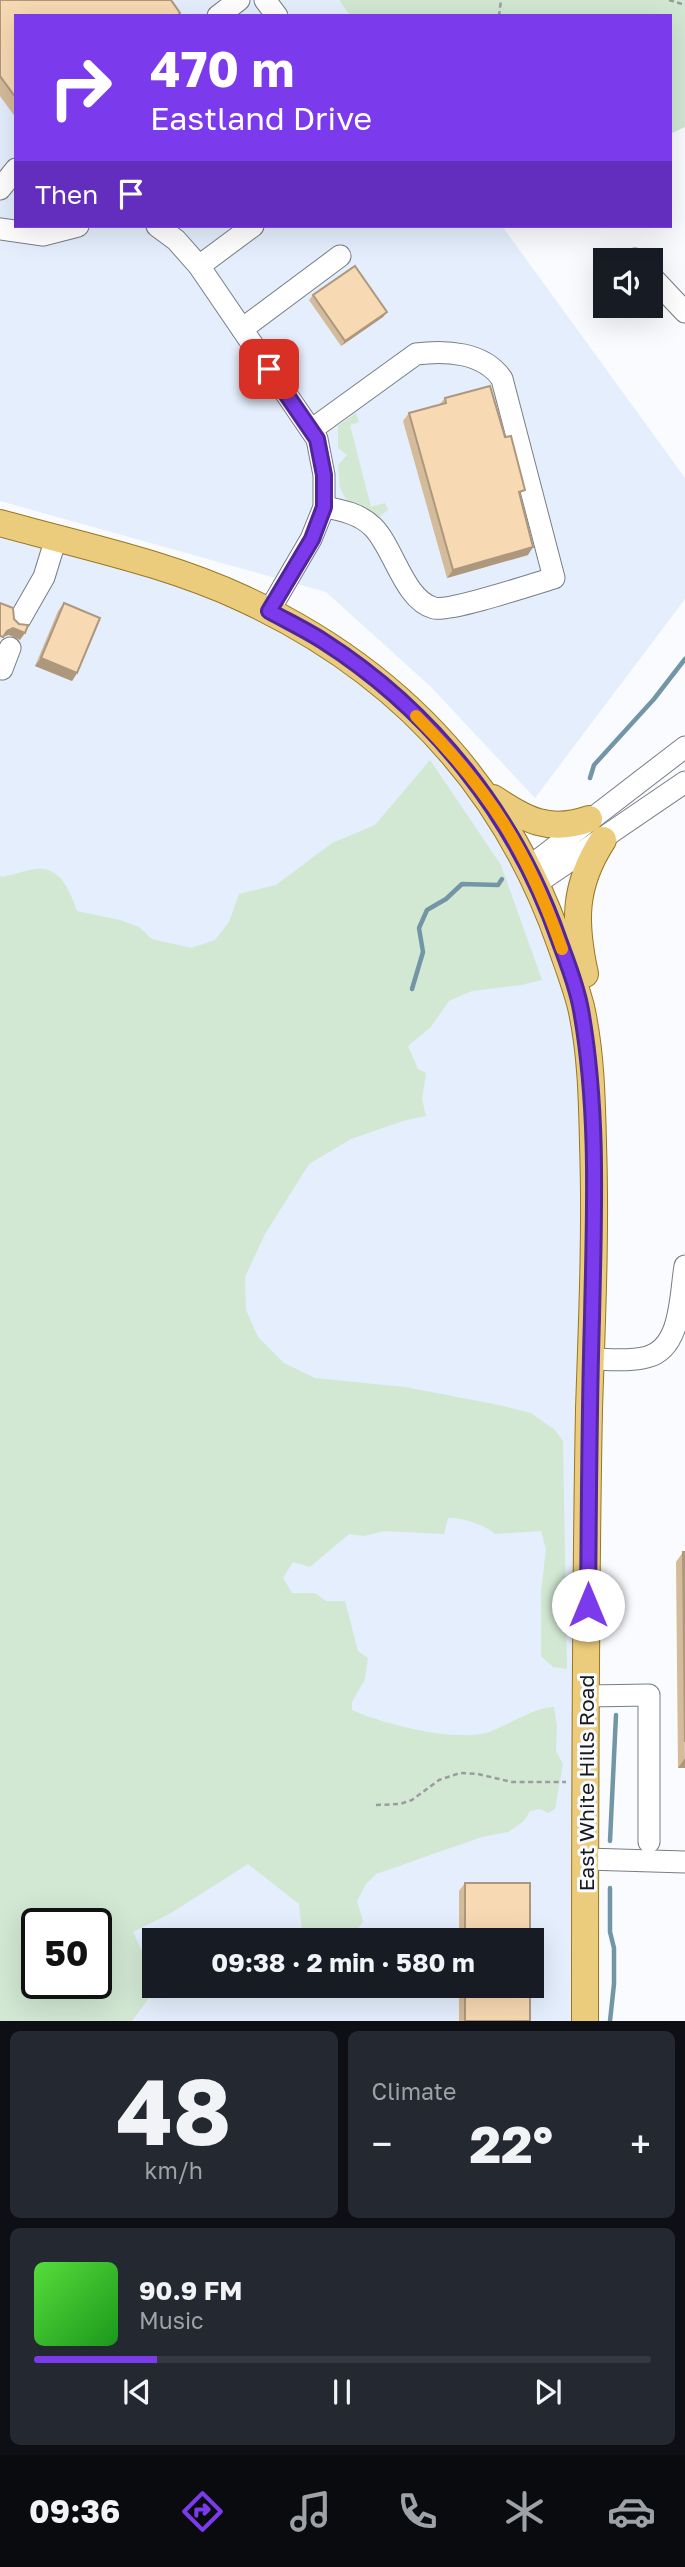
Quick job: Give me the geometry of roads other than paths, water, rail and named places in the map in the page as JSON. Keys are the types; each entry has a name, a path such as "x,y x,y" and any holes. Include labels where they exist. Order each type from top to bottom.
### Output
{"main road":[{"name":"East White Hills Road","path":"0,523 178,573 243,598 321,639 370,673 420,720 484,792 533,875 551,918 581,1006 593,1115 584,2021"},
{"path":"484,792 533,821 596,830 577,910 579,942 587,986 581,1006"}],"street":[{"path":"221,14 239,0"},
{"path":"0,189 14,172"},
{"path":"0,229 43,235 70,228"},
{"path":"160,228 176,240 199,266 317,439 324,475 324,507 312,539 269,611"},
{"path":"199,266 250,228"},
{"path":"242,329 340,257"},
{"path":"663,289 685,312"},
{"path":"311,430 416,354 436,351 469,356 494,366 502,379 554,578 453,607 435,608 421,600 408,586 383,538 372,526 358,516 324,507"},
{"path":"20,619 44,577 56,538"},
{"path":"0,668 2,669 10,648"},
{"path":"533,875 596,830 685,747"},
{"path":"596,830 682,785"},
{"path":"591,1359 647,1357 662,1351 673,1334 685,1266"},
{"path":"587,1696 649,1695 649,1842"},
{"path":"586,1859 685,1862"}],"waterway":[{"path":"590,778 594,765 654,699 685,659"},
{"path":"412,989 423,952 419,928 427,910 446,899 462,884 498,885 502,879"},
{"path":"610,1841 616,1715"},
{"path":"610,1888 610,1932 614,1948 610,2021"}]}
